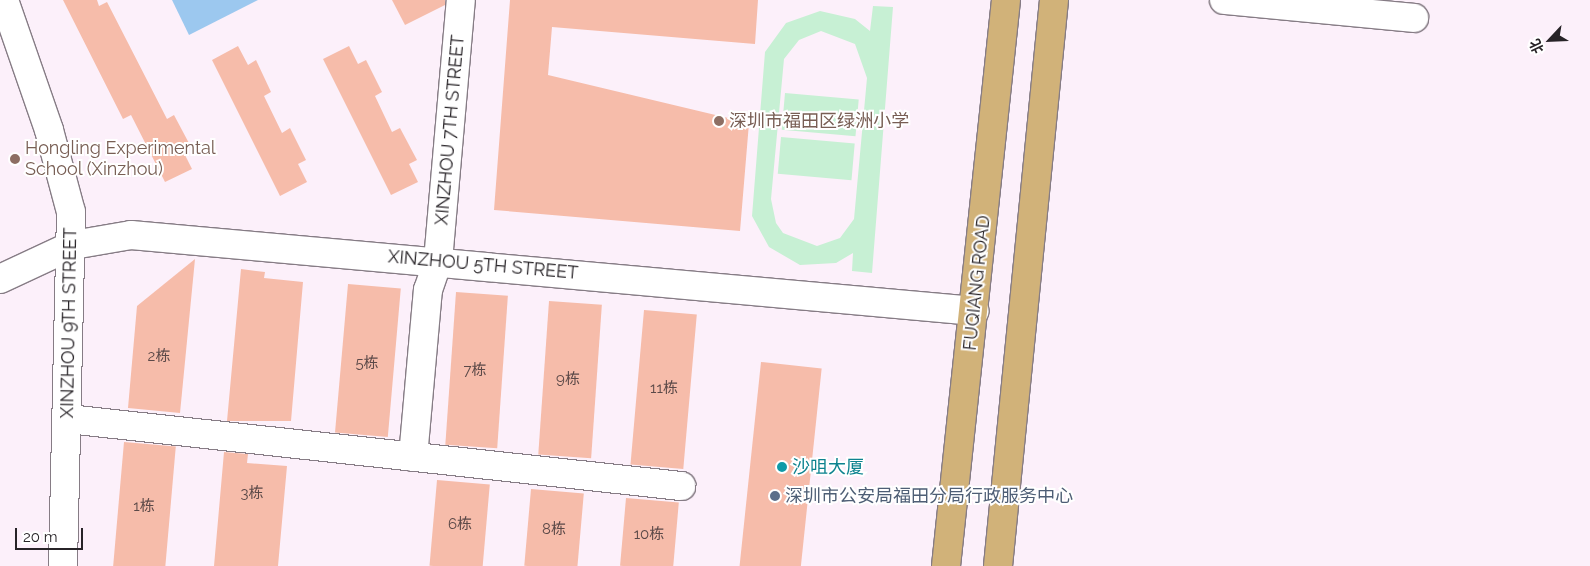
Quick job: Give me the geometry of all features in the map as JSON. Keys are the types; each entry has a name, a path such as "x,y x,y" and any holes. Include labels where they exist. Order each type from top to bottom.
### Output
{"main road":[{"name":"FUQIANG ROAD","path":"946,566 975,311 1006,0"},
{"path":"998,566 1054,0"}],"street":[{"name":"XINZHOU 9TH STREET","path":"4,0 63,173 73,245 63,566"},
{"name":"XINZHOU 7TH STREET","path":"413,457 428,290 438,261 461,0"},
{"path":"1224,0 1414,18"},
{"name":"XINZHOU 5TH STREET","path":"0,279 73,245 131,235 438,261 975,311"},
{"path":"68,419 681,486"}],"green space":[{"path":"873,6 893,7 872,273 852,271 853,253 836,263 800,265 769,247 752,216 765,52 786,23 820,11 855,19 870,31","holes":["821,31 855,44 867,78 854,219 840,238 817,246 783,233 776,223 771,199 784,59 799,40"]},
{"path":"785,93 859,99 855,136 782,130"},
{"path":"781,137 855,143 851,180 778,174"}],"water":[{"path":"172,0 258,0 189,35"}],"building":[{"path":"63,0 97,0 99,6 107,2 167,119 174,115 191,147 183,151 192,169 165,182 131,115 123,119"},
{"path":"392,0 445,0 445,5 405,25"},
{"path":"510,0 758,0 755,44 552,27 548,75 749,123 740,231 494,210"},
{"path":"238,46 248,65 256,60 271,92 264,96 282,133 290,128 306,160 298,164 307,182 280,196 212,60"},
{"path":"349,46 358,64 366,60 382,92 375,96 392,132 400,128 417,160 409,164 418,182 391,195 323,59"},
{"path":"195,259 180,413 128,408 137,306"},
{"path":"241,269 265,272 264,278 303,282 291,421 227,421"},
{"path":"348,284 401,289 388,437 335,432"},
{"path":"456,292 508,296 497,448 445,445"},
{"path":"549,301 602,305 591,458 538,455"},
{"path":"644,310 697,315 683,469 630,464"},
{"name":"沙咀大厦","path":"761,362 822,368 801,566 740,566"},
{"path":"124,442 176,447 165,566 113,566"},
{"path":"224,452 248,454 247,463 287,466 278,566 214,566"},
{"path":"437,480 490,485 483,566 430,566"},
{"path":"531,489 584,494 577,566 524,566"},
{"path":"626,498 679,503 673,566 620,566"}],"place":[{"name":"深圳市福田区绿洲小学","path":"719,121"},
{"name":"Hongling Experimental School (Xinzhou)","path":"15,159"},
{"name":"沙咀大厦","path":"782,467"},
{"name":"深圳市公安局福田分局行政服务中心","path":"775,496"}]}
